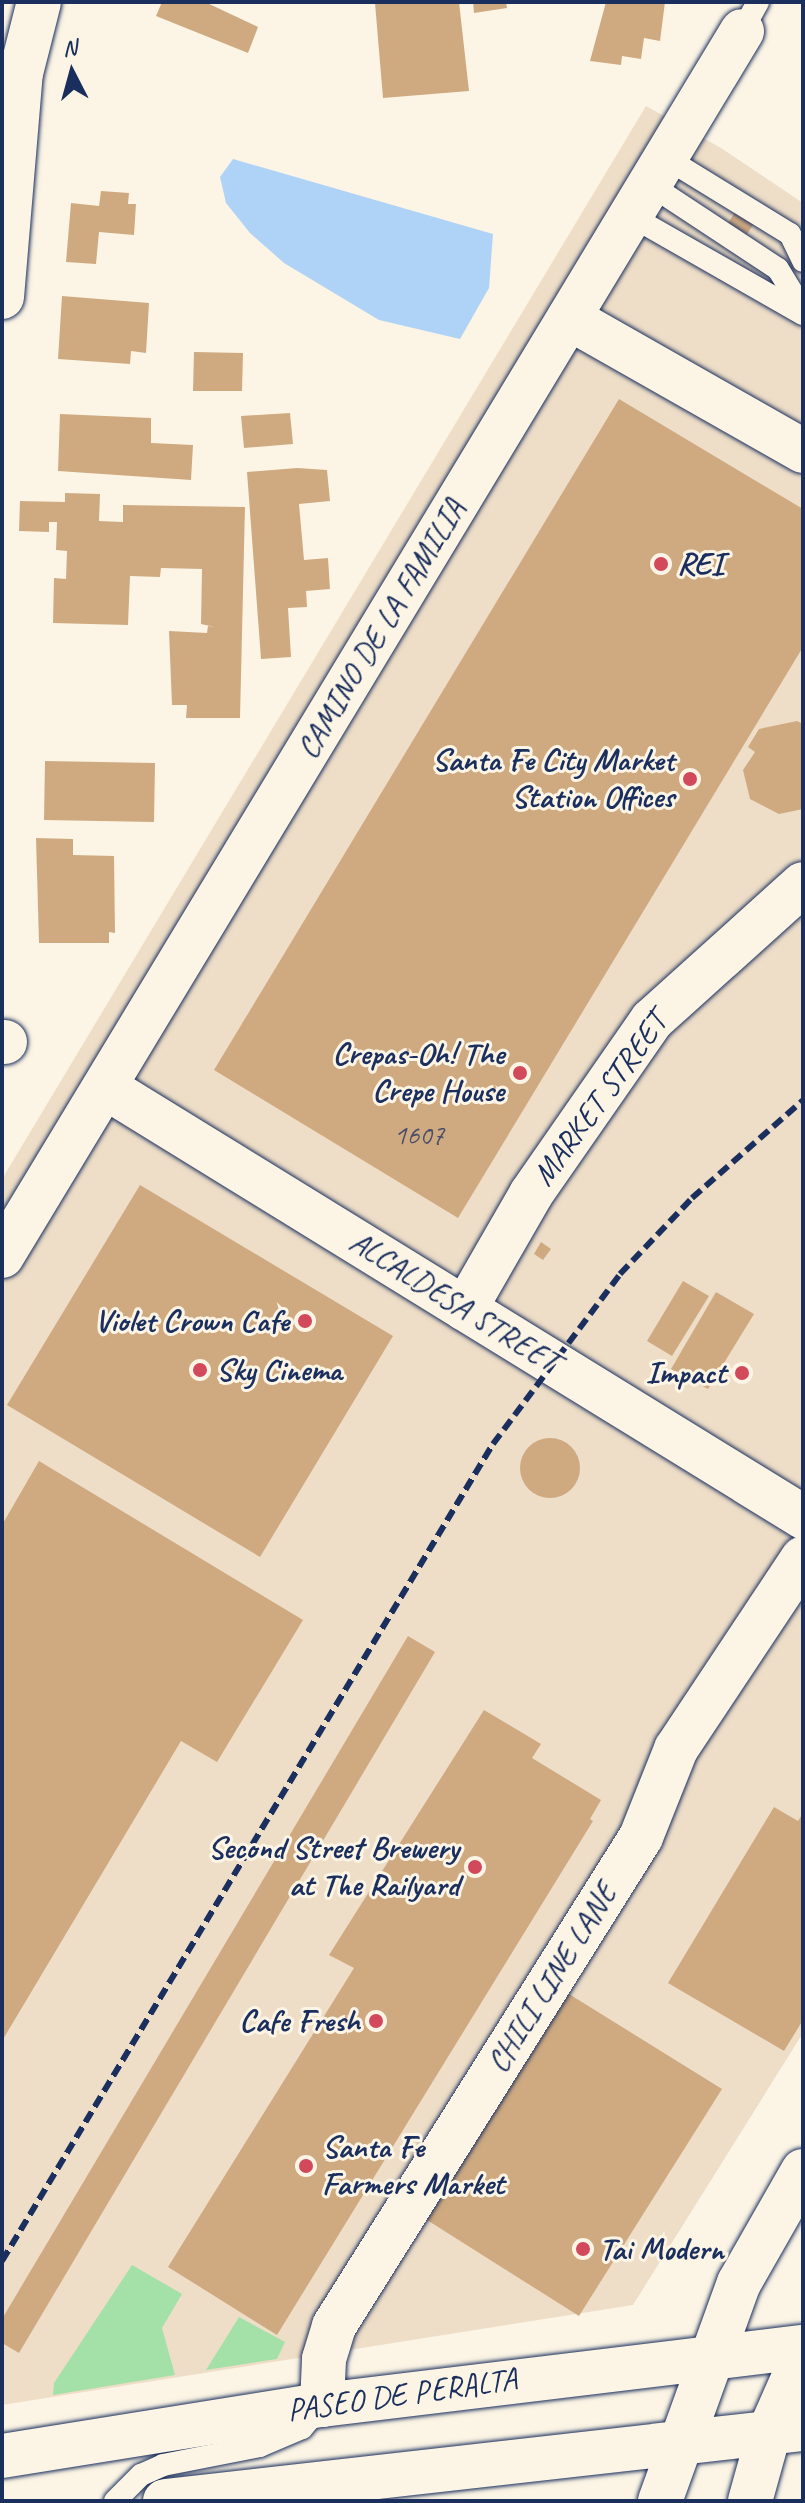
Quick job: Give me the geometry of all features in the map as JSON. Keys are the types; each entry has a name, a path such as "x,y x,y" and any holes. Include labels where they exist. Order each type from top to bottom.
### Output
{"street":[{"path":"2,297 21,73 39,2"},
{"name":"CAMINO DE LA FAMILIA","path":"2,1256 750,16"},
{"path":"569,318 803,451"},
{"name":"MARKET STREET","path":"465,1309 531,1194 652,1020 803,884"},
{"name":"ALCALDESA STREET","path":"105,1087 803,1517"},
{"name":"CHILI LINE LANE","path":"322,2405 324,2359 334,2326 641,1837 676,1749 803,1558"},
{"path":"660,2501 678,2444 739,2283 803,2171"},
{"name":"PASEO DE PERALTA","path":"2,2456 322,2405 803,2347"},
{"path":"750,2501 786,2431 803,2356"},
{"path":"165,2501 786,2431"}],"lane":[{"path":"649,186 790,234 803,261"},
{"path":"649,186 803,312"},
{"path":"649,186 778,269 803,312"},
{"path":"115,2501 141,2475 271,2442 302,2428 322,2405"}],"shaded area":[{"path":"646,106 721,148 803,203 803,2033 633,2305 2,2405 2,1179"}],"green space":[{"path":"132,2265 182,2294 162,2328 175,2375 53,2395 54,2383"},
{"path":"239,2317 285,2342 277,2359 206,2370"}],"water":[{"path":"233,159 493,234 489,288 460,339 379,320 284,263 250,233 226,203 220,177"}],"building":[{"path":"162,2 205,2 258,27 248,53 156,16"},
{"path":"459,2 469,91 383,98 375,3"},
{"path":"473,2 506,2 507,8 474,13"},
{"path":"606,2 665,2 660,41 644,38 641,59 622,56 621,65 590,61"},
{"path":"101,191 129,193 128,204 136,204 134,235 99,232 96,264 66,262 71,203 99,206"},
{"path":"736,211 755,222 747,234 728,223"},
{"path":"62,296 149,303 146,353 131,351 130,364 58,359"},
{"path":"194,352 243,353 242,391 193,391"},
{"path":"619,399 803,509 803,647 458,1218 214,1070"},
{"path":"290,413 293,444 244,448 241,416"},
{"path":"60,414 151,418 151,443 193,445 191,480 58,471"},
{"path":"297,468 327,470 330,501 299,504 304,560 328,558 330,589 306,591 307,607 288,608 291,657 261,659 247,472"},
{"path":"65,493 100,494 99,521 123,522 123,505 245,507 240,718 186,718 187,705 172,705 169,631 207,633 208,626 215,627 201,624 202,569 161,568 160,577 130,576 128,625 53,623 54,578 66,579 67,551 56,550 57,522 49,522 49,532 19,531 20,501 65,502"},
{"path":"797,721 803,724 803,809 779,814 750,799 743,770 755,752 748,747 759,729"},
{"path":"45,761 155,763 154,822 44,820"},
{"path":"36,838 73,839 73,855 114,856 115,933 109,932 109,943 39,943"},
{"name":"Sky Cinema","path":"140,1185 393,1336 260,1557 7,1405"},
{"path":"541,1242 551,1249 543,1260 534,1254"},
{"path":"683,1281 709,1296 672,1356 647,1341"},
{"path":"716,1292 754,1314 708,1389 671,1369"},
{"path":"550,1438 571,1447 580,1468 571,1489 550,1498 529,1489 520,1468 529,1447"},
{"path":"39,1461 303,1620 217,1762 181,1741 2,2041 2,1525"},
{"path":"408,1636 435,1652 19,2353 2,2343 2,2319"},
{"path":"484,1710 541,1744 532,1758 601,1800 590,1819 593,1821 277,2335 168,2267 354,1968 329,1955"},
{"path":"774,1807 798,1821 803,1813 803,2020 784,2051 668,1983"},
{"path":"569,1994 722,2089 579,2316 427,2220"}],"railway":[{"path":"2,2261 493,1444 620,1274 692,1198 803,1100"}],"place":[{"name":"REI","path":"661,564"},
{"name":"Santa Fe City Market Station Offices","path":"690,779"},
{"name":"Crepas-Oh! The Crepe House","path":"520,1073"},
{"name":"Violet Crown Cafe","path":"305,1321"},
{"name":"Sky Cinema","path":"200,1370"},
{"name":"Impact","path":"742,1373"},
{"name":"Second Street Brewery at The Railyard","path":"475,1867"},
{"name":"Cafe Fresh","path":"376,2021"},
{"name":"Santa Fe Farmers Market","path":"306,2166"},
{"name":"Tai Modern","path":"583,2249"}]}
